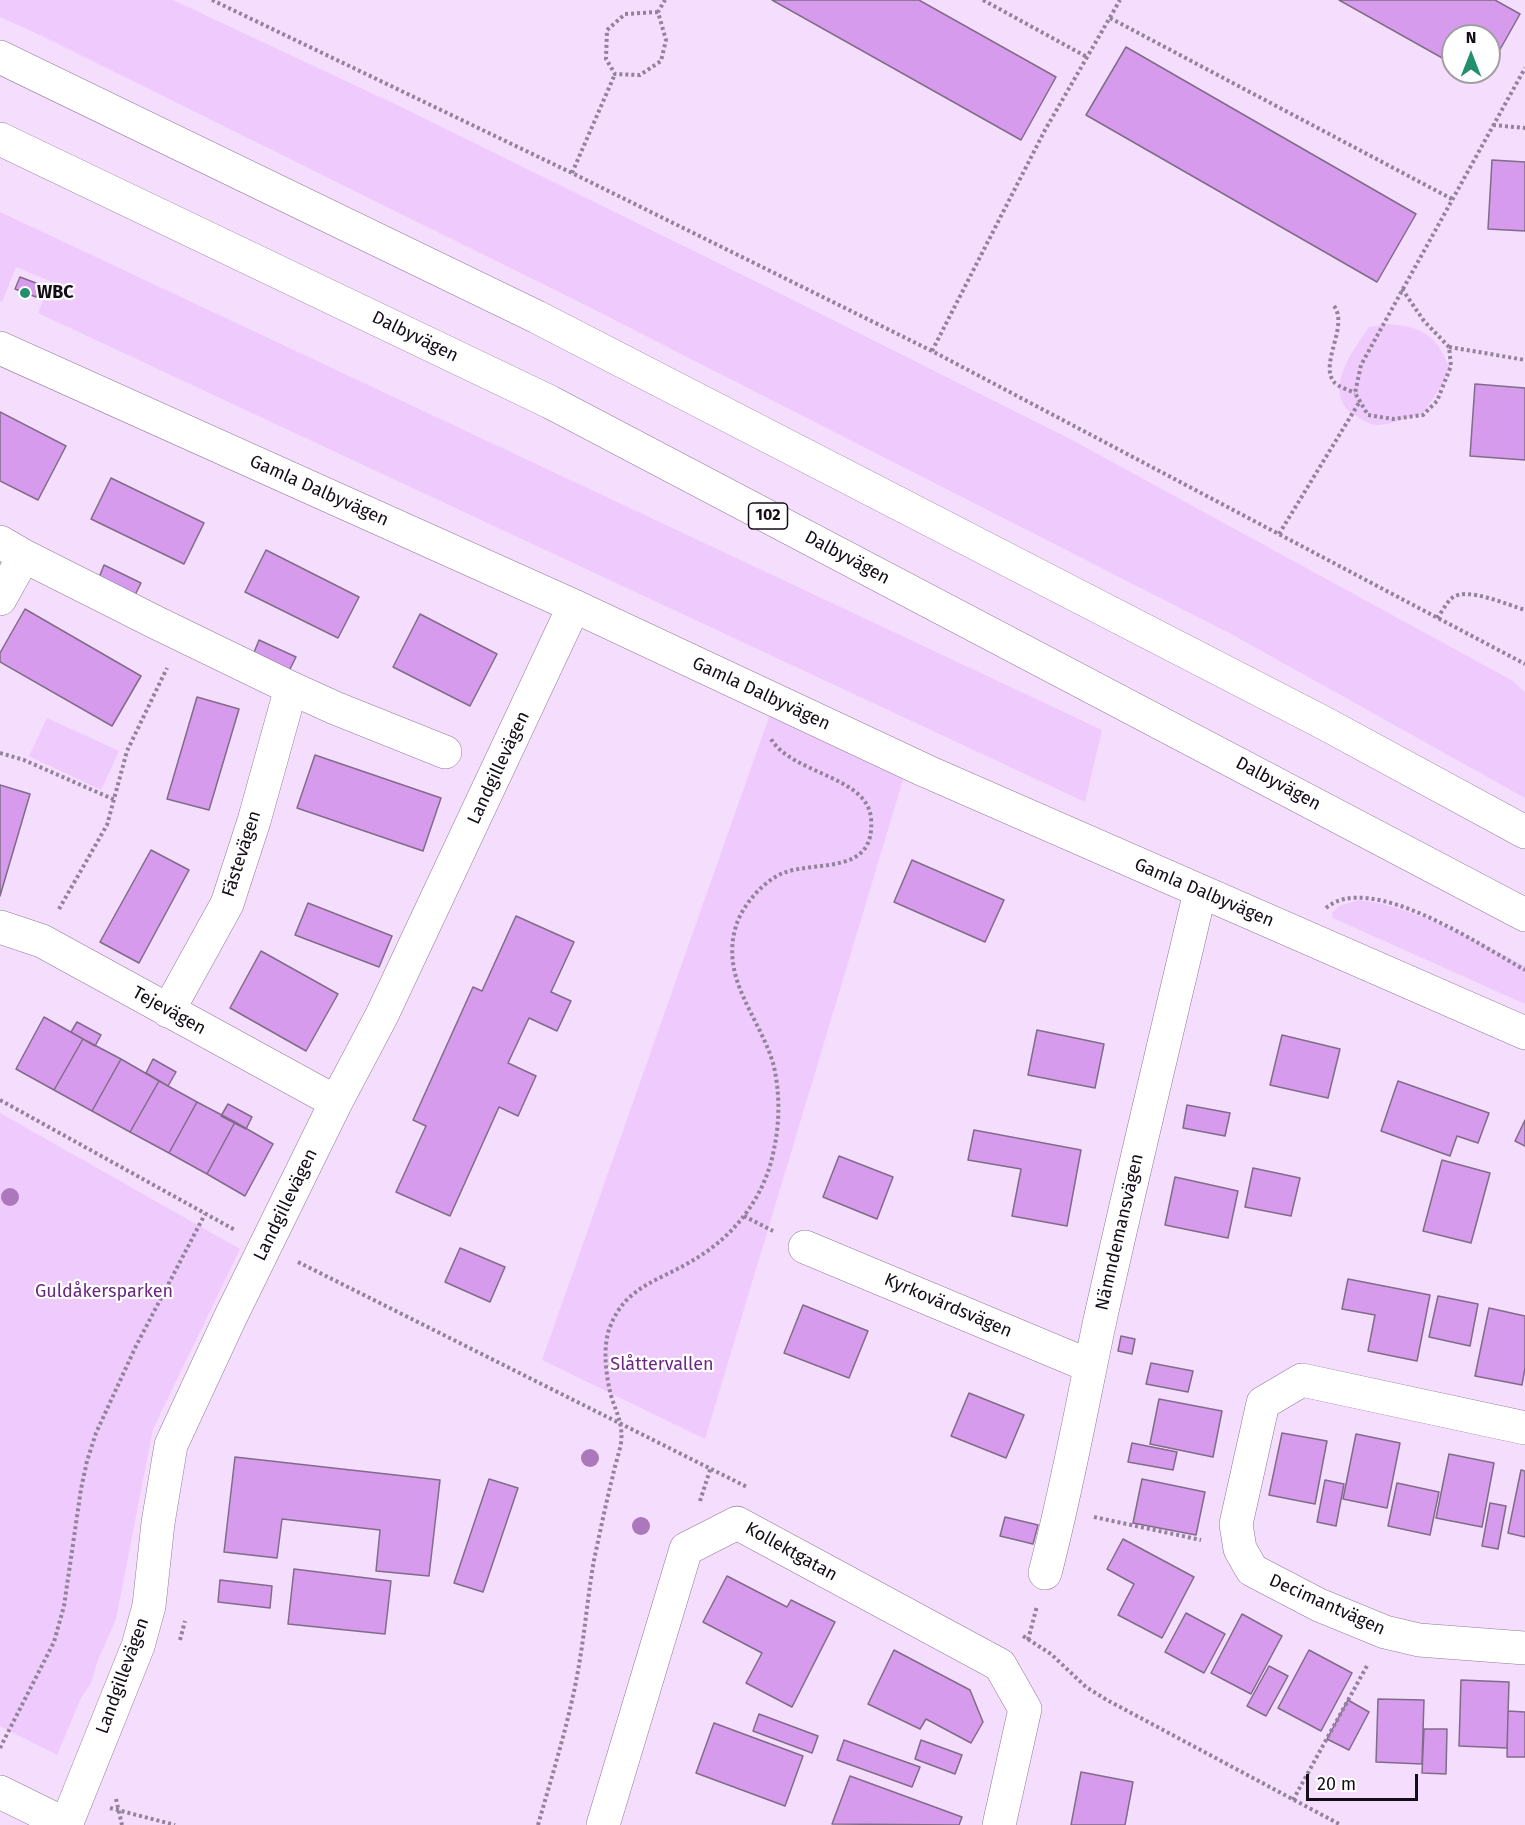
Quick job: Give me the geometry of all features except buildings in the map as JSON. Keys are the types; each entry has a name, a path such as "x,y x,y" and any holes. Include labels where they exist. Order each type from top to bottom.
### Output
{"street":[{"path":"0,57 537,317 1324,723 1525,832"},
{"name":"Dalbyvägen","path":"0,139 550,402 1525,915"},
{"name":"Gamla Dalbyvägen","path":"0,348 574,606 936,776 1525,1033"},
{"path":"0,599 12,549 291,688 445,753"},
{"name":"Landgillevägen","path":"66,1825 138,1646 149,1606 159,1513 171,1445 208,1361 267,1246 336,1102 387,1005 574,606"},
{"name":"Fästevägen","path":"168,1011 227,904 254,820 291,688"},
{"name":"Nämndemansvägen","path":"1045,1572 1050,1528 1200,892"},
{"name":"Tejevägen","path":"0,927 42,941 336,1102"},
{"name":"Kyrkovärdsvägen","path":"804,1247 1090,1366"},
{"path":"1240,1549 1236,1524 1263,1403 1302,1380 1525,1428"},
{"name":"Kollektgatan","path":"603,1825 686,1549 737,1523 1000,1665 1024,1709 999,1825"},
{"name":"Decimantvägen","path":"1240,1549 1252,1570 1319,1605 1385,1632 1419,1640 1525,1648"},
{"path":"0,1792 66,1825"}],"path":[{"path":"212,0 572,173 932,351 1525,664"},
{"path":"226,6 229,0"},
{"path":"615,74 640,75 661,61 666,40 658,12 665,0"},
{"path":"983,0 1087,57"},
{"path":"932,351 1045,130 1120,0"},
{"path":"615,74 606,59 607,30 625,14 658,12"},
{"path":"1110,18 1452,199"},
{"path":"1354,393 1361,366 1525,68"},
{"path":"572,173 615,74"},
{"path":"1493,125 1525,128"},
{"path":"1402,289 1424,321 1449,347 1525,360"},
{"path":"1334,306 1338,316 1329,372 1335,384 1354,393 1368,415 1393,419 1423,415 1437,401 1451,366 1449,347"},
{"path":"1280,534 1360,401"},
{"path":"1437,618 1452,597 1462,594 1479,596 1525,610"},
{"path":"42,941 107,825 127,751 183,636"},
{"path":"538,1825 573,1697 594,1563 620,1446 621,1424 611,1395 607,1371 606,1349 610,1327 631,1294 667,1272 703,1255 718,1245 733,1230 757,1197 774,1153 778,1128 777,1087 772,1063 760,1032 743,1001 735,977 731,957 737,923 754,897 780,874 841,863 859,857 867,845 871,832 868,806 860,795 794,761 773,743 766,725 775,700"},
{"path":"0,753 24,760 115,800"},
{"path":"1309,937 1319,916 1331,904 1358,897 1377,899 1424,915 1525,970"},
{"path":"0,1100 205,1214 752,1489"},
{"path":"0,1748 54,1642 64,1606 81,1489 96,1433 136,1346 205,1214"},
{"path":"295,1273 300,1263"},
{"path":"1050,1528 1240,1549"},
{"path":"1015,1690 1045,1572"},
{"path":"179,1641 184,1630 185,1619"},
{"path":"1293,1800 1385,1632"},
{"path":"1018,1633 1051,1654 1086,1687 1107,1700 1341,1825"},
{"path":"115,1792 122,1825"}],"green space":[{"path":"0,0 173,0 399,106 1072,440 1513,681 1525,692 1525,798 1233,635 589,307 0,17"},
{"path":"0,212 1102,730 1085,802 38,313 50,281 16,267 2,302 0,301"},
{"path":"1389,324 1411,327 1427,335 1439,347 1449,367 1443,383 1423,414 1389,424 1377,425 1361,419 1346,407 1340,396 1340,385 1348,360 1369,327"},
{"name":"Slåttervallen","path":"775,700 908,763 705,1439 542,1360"},
{"path":"47,718 119,751 101,790 29,756"},
{"path":"1359,900 1379,903 1422,917 1525,966 1525,1004 1333,918 1332,913 1339,906"},
{"name":"Guldåkersparken","path":"0,1113 240,1249 153,1429 116,1619 98,1660 91,1683 81,1698 57,1755 0,1726"}],"place":[{"name":"WBC","path":"25,293"}]}
